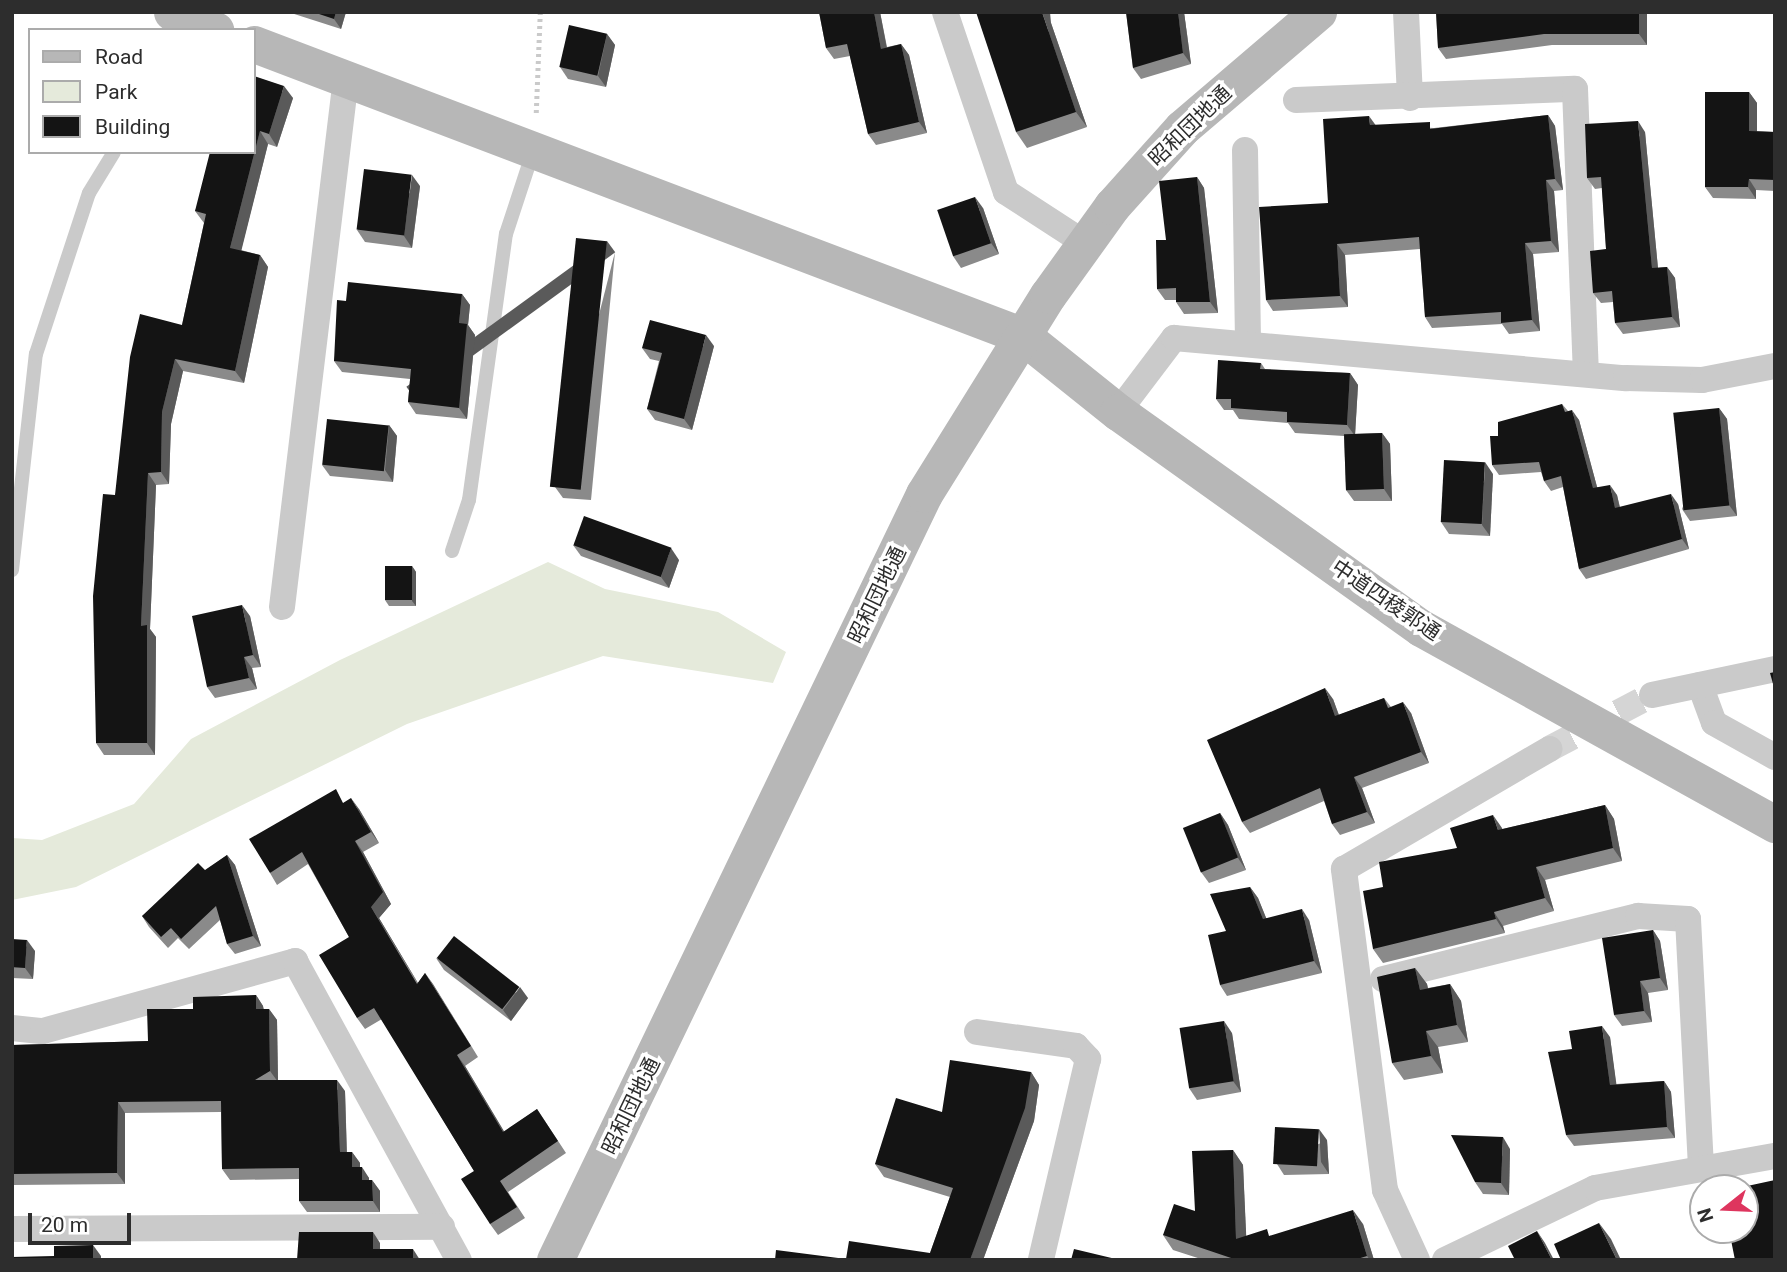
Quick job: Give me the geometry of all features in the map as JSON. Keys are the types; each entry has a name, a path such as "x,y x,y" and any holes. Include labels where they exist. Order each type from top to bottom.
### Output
{"street":[{"path":"945,12 1006,192 1083,242"},
{"name":"昭和団地通","path":"555,1260 925,494 1083,242 1182,128 1318,12"},
{"path":"1406,12 1410,98"},
{"name":"中道四稜郭通","path":"256,45 535,146 1023,336 1118,412 1421,628 1775,824"},
{"path":"282,607 346,78"},
{"path":"1296,100 1410,98 1575,89 1586,370"},
{"path":"1245,149 1248,342"},
{"path":"1118,412 1174,338 1702,380 1775,366"},
{"path":"1652,695 1775,669"},
{"path":"1700,685 1714,723 1775,757"},
{"path":"1417,1260 1385,1190 1344,869 1549,749"},
{"path":"1378,980 1638,916 1688,919 1701,1167"},
{"path":"12,1028 43,1031 295,961 460,1260"},
{"path":"977,1032 1076,1046 1088,1059 1041,1260"},
{"path":"1446,1260 1595,1188 1701,1167 1775,1156"},
{"path":"12,1229 442,1227"}],"lane":[{"path":"452,551 469,499 506,234 535,146"},
{"path":"12,570 36,354 89,193 113,154"}],"path":[{"path":"535,146 540,12"}],"green space":[{"path":"548,562 605,589 718,612 786,652 773,683 603,656 407,724 76,887 12,900 12,838 42,840 134,804 191,739 340,660"}],"building":[{"path":"313,12 336,12 334,19"},
{"path":"819,12 874,12 881,49 901,44 919,122 868,134 847,44 826,48"},
{"path":"976,12 1042,12 1076,112 1016,132"},
{"path":"1126,12 1178,12 1183,53 1133,68"},
{"path":"1436,12 1639,12 1639,34 1544,34 1438,48"},
{"path":"569,25 607,34 597,76 559,67"},
{"path":"256,77 284,86 269,134 260,131 256,147"},
{"path":"1705,92 1749,92 1749,131 1775,132 1775,180 1749,179 1748,187 1705,187"},
{"path":"1548,115 1555,179 1546,180 1551,241 1525,243 1532,320 1501,323 1501,312 1425,317 1419,237 1337,244 1340,296 1266,300 1259,207 1328,203 1323,119 1369,116 1370,125 1430,122 1430,129"},
{"path":"1638,121 1652,268 1667,267 1672,317 1615,323 1612,291 1593,293 1590,251 1606,249 1601,177 1587,178 1585,124"},
{"path":"209,154 254,154 230,248 260,255 235,371 175,359 162,412 161,472 148,473 141,626 147,625 147,743 96,743 93,596 103,494 115,495 130,357 140,314 182,325 206,214 195,211"},
{"path":"364,169 412,175 404,235 357,230"},
{"path":"1197,177 1210,302 1176,302 1176,288 1157,289 1156,240 1166,240 1159,181"},
{"path":"975,197 991,243 953,256 937,210"},
{"path":"576,238 607,241 581,490 550,487"},
{"path":"348,282 462,294 459,323 467,324 459,408 408,402 411,369 334,361 337,300 346,301"},
{"path":"650,320 706,335 684,419 647,409 662,353 642,348"},
{"path":"1218,360 1261,363 1260,369 1350,373 1347,425 1287,422 1287,412 1231,408 1231,399 1216,399"},
{"path":"1562,404 1565,412 1572,410 1593,488 1610,485 1615,508 1671,494 1682,539 1579,569 1561,476 1544,481 1539,462 1492,465 1490,436 1498,436 1498,422"},
{"path":"1719,408 1729,505 1683,510 1673,413"},
{"path":"327,419 389,425 384,471 322,465"},
{"path":"1382,433 1384,489 1346,490 1344,434"},
{"path":"1444,460 1485,462 1482,524 1441,522"},
{"path":"584,516 671,548 661,577 573,545"},
{"path":"385,566 412,566 412,600 385,600"},
{"path":"242,605 253,655 244,657 249,678 207,687 192,616"},
{"path":"1775,672 1775,691 1770,673"},
{"path":"1325,688 1335,716 1384,698 1388,708 1403,702 1421,752 1354,777 1367,812 1332,824 1320,788 1242,822 1207,740"},
{"path":"336,789 343,803 351,798 371,832 355,841 383,892 371,907 417,984 425,973 471,1046 457,1055 503,1132 537,1109 558,1141 500,1181 517,1207 490,1224 461,1179 474,1171 374,1008 357,1018 319,955 349,937 302,852 270,873 249,839"},
{"path":"1605,805 1613,848 1536,867 1545,898 1494,912 1496,919 1373,949 1363,891 1383,887 1379,862 1457,848 1450,828 1493,815 1498,830"},
{"path":"1220,813 1238,858 1201,872 1183,828"},
{"path":"227,855 253,936 227,944 216,906 181,939 171,928 161,937 142,916 198,863 205,870"},
{"path":"1250,887 1263,919 1302,909 1314,961 1220,985 1208,935 1226,931 1210,894"},
{"path":"1653,930 1660,978 1640,981 1644,1011 1614,1015 1602,938"},
{"path":"454,936 519,987 502,1009 437,958"},
{"path":"12,939 27,940 25,968 12,967"},
{"path":"1415,968 1420,990 1450,984 1457,1025 1426,1031 1431,1056 1392,1063 1377,977"},
{"path":"256,995 256,1009 269,1009 270,1071 255,1080 337,1080 340,1152 352,1152 352,1167 362,1167 362,1180 372,1180 373,1201 299,1201 299,1168 222,1169 221,1101 118,1102 117,1173 12,1174 12,1045 148,1041 147,1009 193,1009 193,997"},
{"path":"1224,1021 1234,1081 1189,1088 1180,1028"},
{"path":"1602,1026 1610,1085 1664,1081 1667,1127 1566,1135 1548,1052 1572,1049 1569,1031"},
{"path":"950,1060 1031,1072 1025,1108 970,1260 775,1260 776,1250 846,1259 849,1241 930,1253 953,1188 875,1164 896,1098 942,1112"},
{"path":"1275,1127 1319,1129 1317,1166 1273,1164"},
{"path":"1451,1135 1503,1137 1501,1183 1475,1182"},
{"path":"1233,1150 1236,1239 1267,1229 1269,1236 1353,1210 1367,1256 1354,1260 1237,1260 1163,1235 1174,1204 1195,1211 1192,1151"},
{"path":"1775,1180 1775,1260 1735,1260 1732,1244 1759,1244 1759,1183"},
{"path":"1599,1223 1617,1260 1561,1260 1554,1244"},
{"path":"1537,1231 1552,1260 1515,1260 1508,1246"},
{"path":"299,1232 373,1232 373,1249 413,1249 413,1260 297,1260"},
{"path":"93,1245 93,1260 12,1260 12,1257 54,1256 54,1246"},
{"path":"1074,1249 1120,1260 1071,1260"}],"tunnel":[{"path":"1549,749 1652,695"}]}
